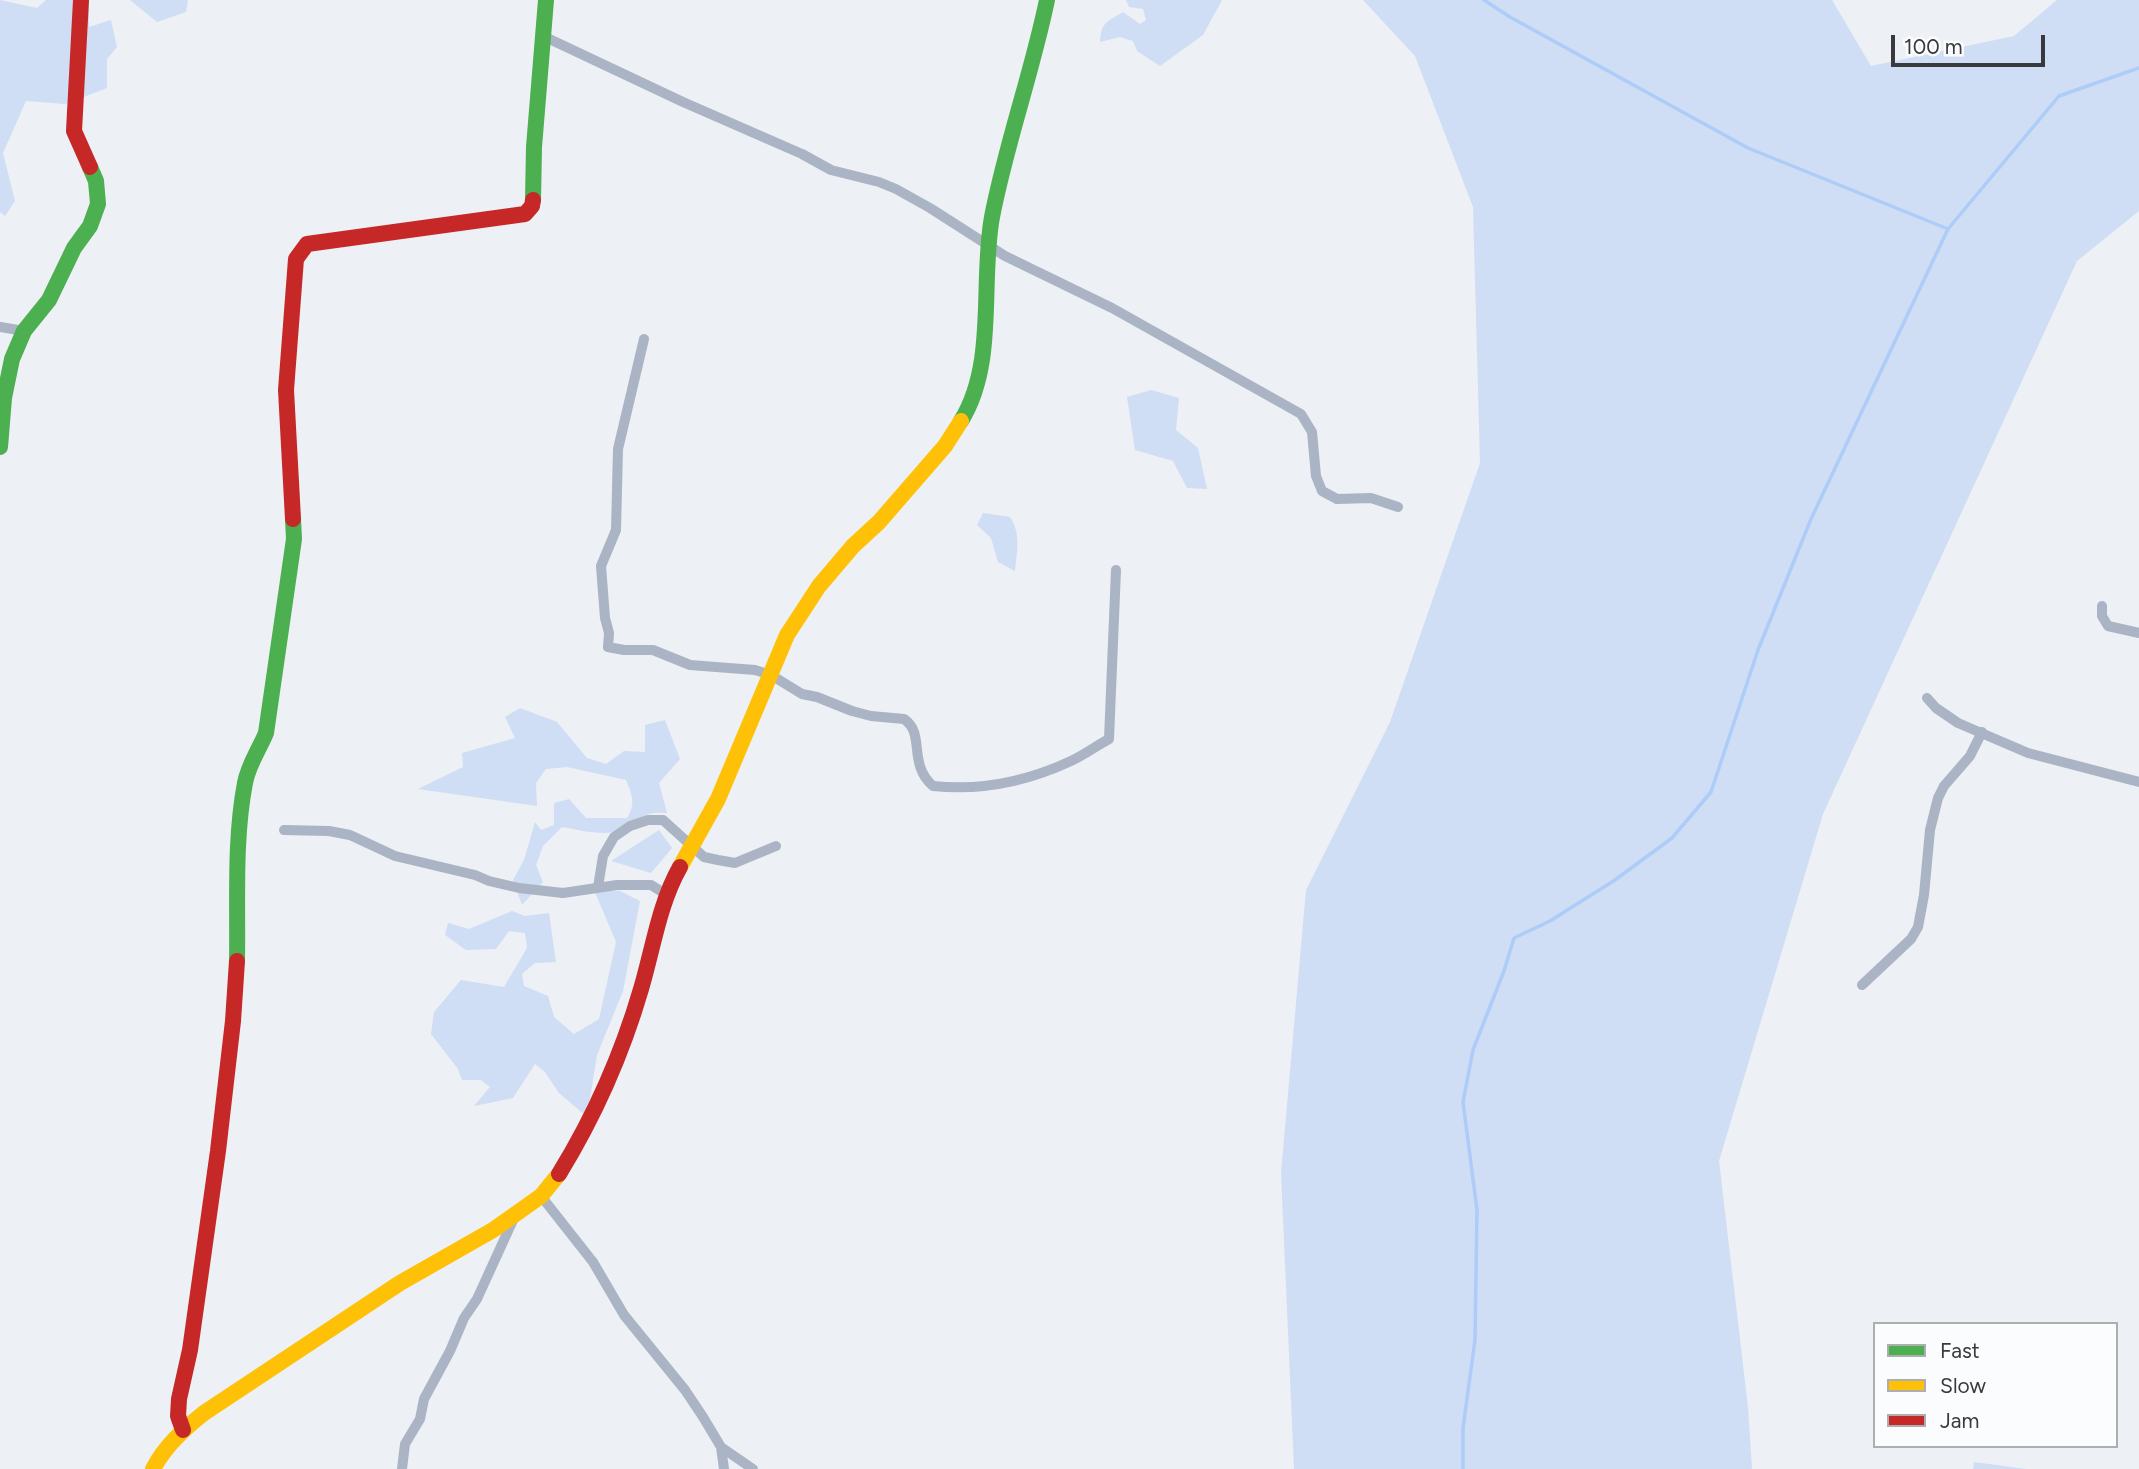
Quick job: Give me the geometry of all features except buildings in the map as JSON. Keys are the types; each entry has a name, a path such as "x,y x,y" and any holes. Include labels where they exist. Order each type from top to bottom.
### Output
{"street":[{"path":"0,447 6,385 12,359 24,331 49,300 74,248 90,226 98,204 96,181 74,131 81,0"},
{"path":"183,1430 178,1416 179,1399 190,1350 233,1021 240,829 245,782 250,765 266,733 294,539 286,390 296,259 307,244 324,240 525,215 532,206 535,189 534,147 545,0"},
{"path":"153,1469 160,1455 183,1430 400,1283 493,1230 541,1196 559,1174 589,1126 625,1035 667,895 690,845 718,799 787,635 819,586 921,475 955,433 972,403 979,381 983,344 987,244 1003,161 1038,43 1047,0"},
{"path":"543,36 802,154 831,170 896,189 1025,267 1112,308 1301,414 1312,432 1319,484 1328,496 1337,499 1371,498 1398,507"},
{"path":"0,327 24,331"},
{"path":"643,339 618,449 615,530 601,566 605,618 610,632 608,647 653,650 690,665 755,670 771,675 802,694 871,716 904,719 911,724 916,737 915,747 921,771 933,786 1013,783 1069,762 1109,738 1116,570"},
{"path":"2102,606 2102,615 2108,626 2139,633"},
{"path":"1927,698 1936,708 1958,723 2028,753 2139,782"},
{"path":"1863,985 1911,939 1919,927 1930,830 1938,798 1944,786 1970,756 1982,732"},
{"path":"598,887 603,856 614,837 630,826 648,820 663,820 704,857 735,863 776,846"},
{"path":"285,830 329,831 350,835 395,856 519,888 563,893 617,884 651,885 667,895"},
{"path":"541,1196 593,1262 624,1315 685,1390 721,1447 753,1469"},
{"path":"402,1469 405,1444 420,1419 424,1399 481,1290 517,1213"},
{"path":"721,1447 723,1469"}],"shaded area":[{"path":"0,0 37,8 46,0 89,0 89,27 111,20 117,47 107,59 107,88 65,104 26,101 3,153 15,201 5,216 0,212"},
{"path":"130,0 188,0 186,12 157,22"},
{"path":"1126,0 1222,0 1203,35 1160,66 1137,51 1133,41 1120,37 1100,42 1106,23 1123,12 1140,24 1146,20 1143,9 1129,7"},
{"path":"1363,0 1832,0 1871,66 2014,36 2057,0 2139,0 2139,211 2077,261 1823,814 1719,1161 1748,1407 1752,1469 1294,1469 1281,1173 1306,890 1390,722 1480,463 1473,207 1415,56"},
{"path":"1151,390 1179,398 1176,430 1198,448 1207,489 1187,488 1173,461 1135,450 1127,397"},
{"path":"983,513 1010,517 1016,530 1015,571 998,562 991,538 977,525"},
{"path":"520,708 557,722 587,758 606,764 624,751 645,752 645,725 665,720 680,759 659,783 667,813 646,815 616,832 592,832 562,827 543,846 536,865 543,882 522,905 513,880 524,860 535,822 541,830 554,825 554,803 569,799 586,818 627,818 632,804 626,780 567,767 546,769 536,783 537,806 418,789 463,767 462,753 515,738 505,717"},
{"path":"659,830 672,848 651,873 611,861"},
{"path":"594,890 620,891 640,901 623,991 597,1055 587,1117 559,1093 545,1072 535,1064 513,1098 474,1106 490,1087 481,1080 462,1080 458,1069 431,1034 434,1012 461,980 504,987 527,948 525,933 509,931 496,949 466,950 445,935 448,923 469,929 512,911 525,916 549,913 556,962 535,963 522,974 524,986 548,996 554,1017 574,1034 599,1019 616,942"},
{"path":"1974,1462 2026,1469 1973,1469"}],"waterway":[{"path":"1484,0 1510,17 1748,148 1948,229"},
{"path":"1463,1469 1463,1428 1475,1340 1477,1210 1463,1102 1473,1050 1514,938 1550,921 1615,880 1672,838 1711,792 1758,650 1811,519 1948,229 2059,96 2139,68"}],"traffic: fast":[{"path":"533,200 534,147 546,0"},
{"path":"961,421 972,398 983,348 992,217 1047,0"},
{"path":"0,447 4,398 12,359 24,331 49,300 74,248 90,226 98,204 96,181 90,167"},
{"path":"237,961 238,849 242,805 249,770 266,733 294,539 293,519"}],"traffic: slow":[{"path":"680,867 718,799 787,635 819,586 945,446 961,421"},
{"path":"153,1469 176,1438 204,1413 400,1283 493,1230 541,1196 559,1174"}],"traffic: jam":[{"path":"81,0 74,131 90,167"},
{"path":"293,519 286,390 296,259 307,244 525,214 532,206 533,200"},
{"path":"559,1174 584,1130 616,1061 641,989 662,911 680,867"},
{"path":"183,1430 178,1416 179,1399 190,1350 218,1151 237,961"}]}
